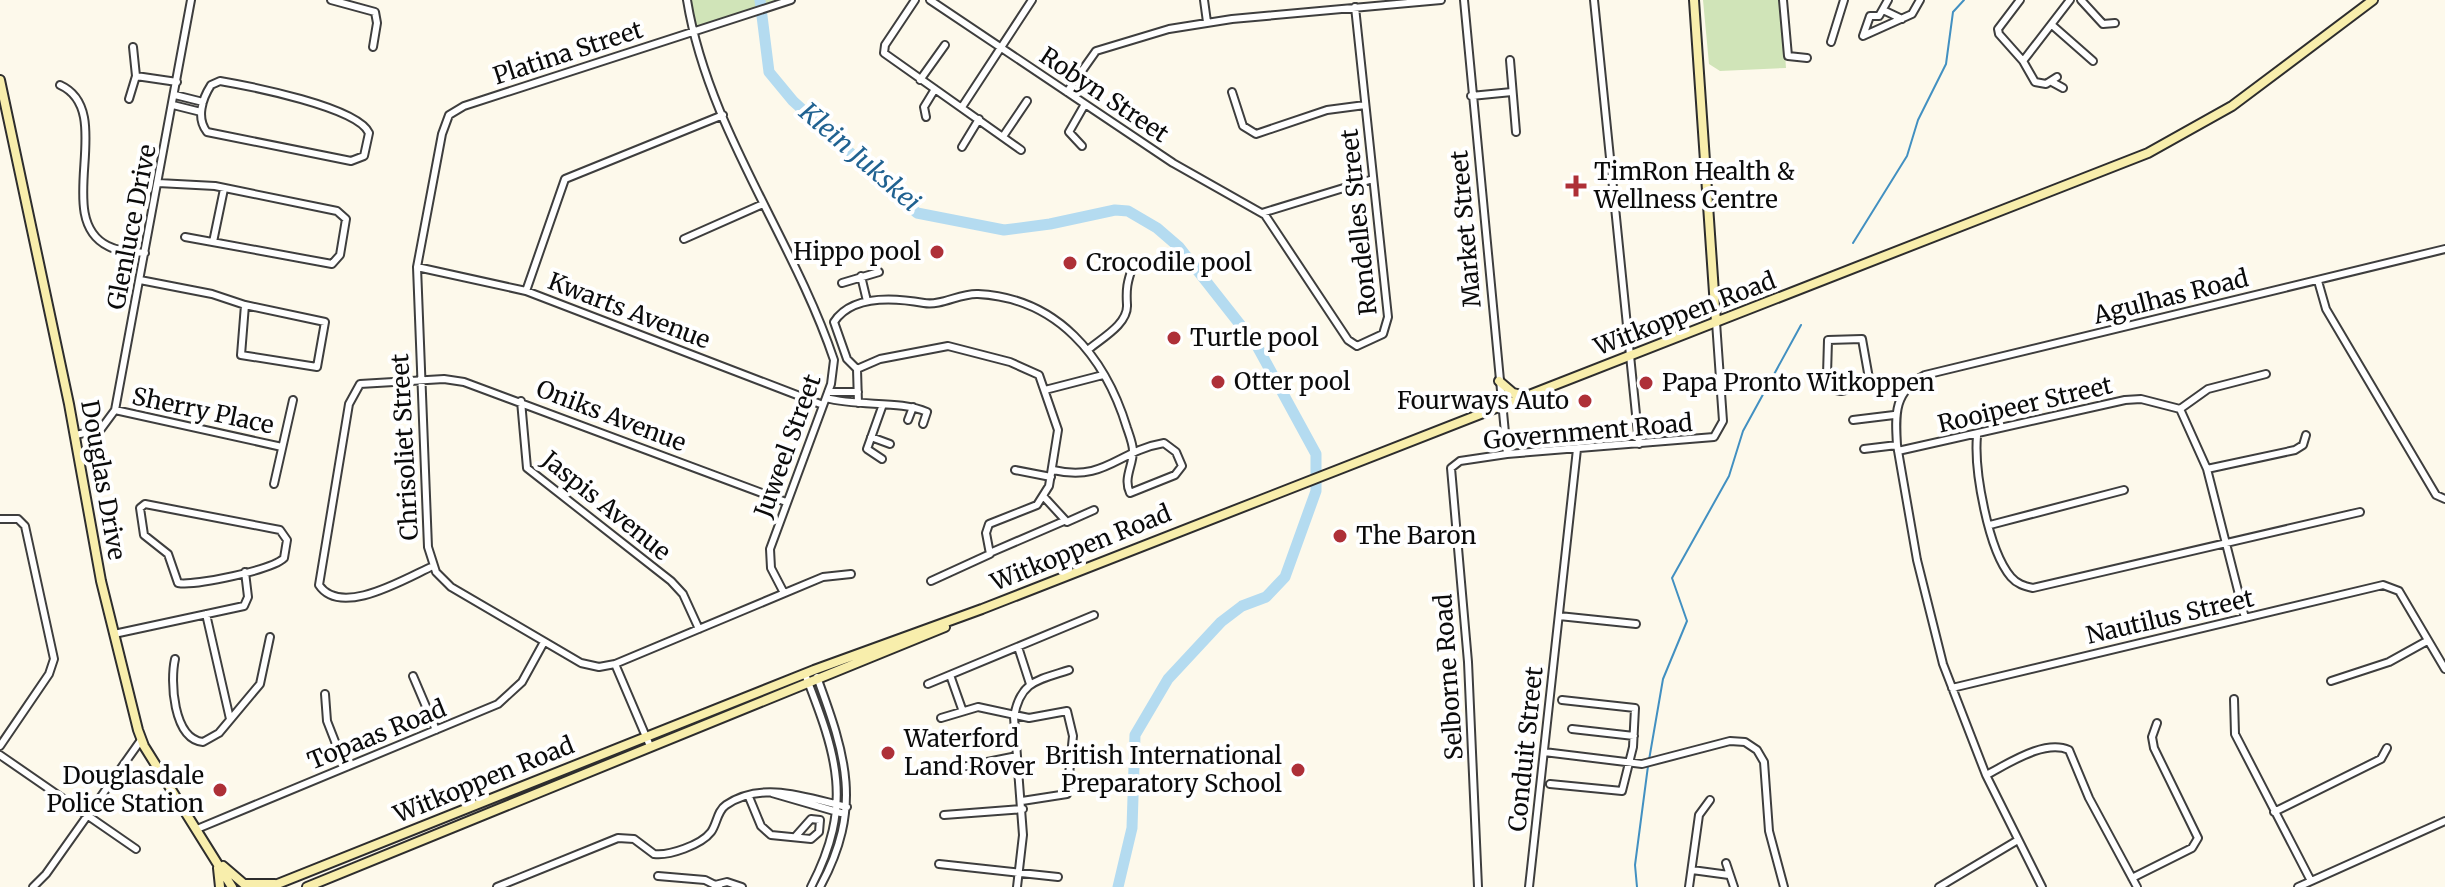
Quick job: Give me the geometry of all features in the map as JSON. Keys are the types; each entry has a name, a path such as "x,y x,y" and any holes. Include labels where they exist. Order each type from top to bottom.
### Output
{"main road":[{"path":"1694,0 1716,322"},
{"name":"Witkoppen Road","path":"274,885 646,736 811,676 897,649 982,609 2154,150 2232,106 2373,0"},
{"name":"Douglas Drive","path":"0,80 76,435 114,634 141,740 232,887"},
{"path":"1499,381 1513,393 1527,396"},
{"name":"Witkoppen Road","path":"307,887 811,676"},
{"path":"218,864 244,884 274,885"},
{"path":"218,864 222,887"}],"street":[{"name":"Glenluce Drive","path":"115,410 191,0"},
{"path":"331,0 375,12 377,23 373,47"},
{"name":"Juweel Street","path":"687,0 694,32 723,115 834,356 827,394 769,553 771,568 784,593"},
{"name":"Platina Street","path":"449,115 464,106 791,0"},
{"path":"915,0 884,49 885,55 1004,135 1021,150"},
{"path":"962,107 1032,0"},
{"path":"1204,0 1207,22"},
{"path":"1067,92 1088,57 1099,49 1207,22 1441,0"},
{"name":"Market Street","path":"1464,0 1507,454"},
{"path":"1594,0 1639,444"},
{"path":"1783,0 1788,56 1807,58"},
{"path":"1831,42 1844,0"},
{"path":"1888,0 1878,17 1870,16 1863,36 1918,9 1920,0"},
{"path":"2020,0 1998,31 2009,49 2023,61 2035,82 2055,79 2063,88"},
{"path":"2023,61 2070,0"},
{"path":"2081,0 2105,25 2115,23"},
{"name":"Robyn Street","path":"932,1 1185,171 1262,213"},
{"name":"Rondelles Street","path":"1262,213 1348,340 1361,345 1383,334 1388,323 1355,7"},
{"path":"1883,10 1902,19"},
{"path":"2052,25 2093,61"},
{"path":"920,80 945,45"},
{"path":"129,99 136,76 133,47"},
{"path":"1510,60 1516,132"},
{"path":"136,76 177,82"},
{"path":"216,82 286,94 355,119 366,126 369,137 364,156 351,161 207,132 202,126 201,112 203,102 216,82"},
{"path":"60,85 74,93 84,112 88,224 107,246 145,253"},
{"path":"926,117 924,107 935,89"},
{"path":"1232,92 1243,126 1256,134 1327,110 1365,105"},
{"path":"1471,96 1512,92"},
{"path":"175,95 203,102"},
{"path":"1004,135 1027,101"},
{"path":"1082,146 1069,132 1085,104"},
{"path":"173,105 201,112"},
{"name":"Chrisoliet Street","path":"449,115 442,134 417,267 426,521 433,566 451,587 592,667 615,664 827,576 851,574"},
{"path":"526,291 560,187 567,177 723,115"},
{"path":"962,147 979,119"},
{"path":"1262,213 1373,179"},
{"path":"158,183 224,189 337,211 343,215 346,224 340,255 332,264 185,237"},
{"path":"213,242 224,189"},
{"path":"684,239 763,204"},
{"name":"Agulhas Road","path":"1870,384 1862,339 1827,340 1827,375 1836,390 1901,380 1911,384 1925,375 2445,249"},
{"path":"1089,349 1115,328 1127,309 1124,290 1133,266"},
{"name":"Kwarts Avenue","path":"417,267 526,291 827,394"},
{"path":"842,283 879,272"},
{"path":"861,276 867,301"},
{"path":"140,280 325,322 317,367 241,355 245,305"},
{"path":"2318,281 2326,309 2372,390 2436,495 2445,499"},
{"path":"858,403 857,369 834,332 834,319 867,301 900,299 929,304 963,294 988,295 1049,315 1089,349 1120,408 1133,451 1127,480 1130,493 1175,475 1182,466 1171,446 1162,443 1133,451 1119,461 1085,474 1015,470"},
{"name":"Government Road","path":"1452,466 1507,454 1708,440 1722,427 1716,322"},
{"path":"857,369 880,359 948,346 1032,370 1039,375 1058,430 1052,474 1044,497 1037,505 1003,516 987,527 992,552"},
{"path":"2245,618 2207,469 2180,409 2208,389 2266,374"},
{"path":"1045,390 1103,375"},
{"name":"Oniks Avenue","path":"433,566 365,596 346,598 321,589 319,567 353,391 364,383 460,381 521,401 786,502"},
{"path":"1911,384 1894,415 1897,448 1930,619 1952,688 1986,775 2042,887"},
{"path":"827,394 858,392"},
{"path":"827,394 882,407 913,407 927,412 923,424"},
{"name":"Rooipeer Street","path":"1864,449 1897,448 1977,436 2125,400 2141,399 2180,409"},
{"path":"274,484 293,400"},
{"name":"Jaspis Avenue","path":"521,401 527,468 671,581 683,594 699,629"},
{"path":"882,407 868,452 882,459"},
{"path":"908,420 913,407"},
{"path":"76,435 101,429 115,410"},
{"name":"Sherry Place","path":"115,410 282,447"},
{"path":"1853,420 1894,415"},
{"path":"2207,469 2295,450 2303,445 2306,435"},
{"path":"1977,436 1976,457 1990,525 2007,571 2016,582 2033,588 2360,512"},
{"path":"871,437 890,444"},
{"name":"Conduit Street","path":"1529,887 1577,449"},
{"name":"Selborne Road","path":"1452,466 1469,677 1478,887"},
{"path":"1990,525 2124,490"},
{"path":"1044,497 1064,521"},
{"path":"145,504 284,532 287,540 282,561 245,572 178,583 168,554 144,535 140,508 145,504"},
{"path":"931,581 1094,510"},
{"path":"0,519 18,519 25,526 54,659 49,674 0,746"},
{"path":"114,634 246,604 245,572"},
{"name":"Nautilus Street","path":"1952,688 2377,586 2396,589 2427,641"},
{"path":"206,614 230,719"},
{"path":"928,684 1094,615"},
{"path":"1559,616 1636,624"},
{"path":"175,659 175,699 190,735 198,742 207,741 262,681 270,637"},
{"path":"2331,681 2389,662 2427,641 2445,669"},
{"name":"Topaas Road","path":"197,829 506,699 522,682 544,642"},
{"path":"1018,647 1030,684"},
{"path":"615,664 650,746"},
{"path":"1017,887 1021,874 1022,805 1014,717 1017,699 1030,684 1069,670"},
{"path":"950,675 962,709"},
{"path":"413,676 436,730"},
{"path":"811,676 834,755 838,808 820,887"},
{"path":"811,676 844,755 847,810 839,847 811,887"},
{"path":"325,694 327,721 345,767"},
{"path":"2234,699 2233,728 2311,881"},
{"path":"1550,784 1620,791 1626,787 1634,736 1634,708 1562,700"},
{"path":"941,718 962,709 982,707 1014,717 1029,718 1067,711 1072,729 1067,794 1022,805 944,815"},
{"path":"2132,878 2192,848 2198,838 2154,748 2152,737 2157,723"},
{"path":"1572,729 1634,736"},
{"path":"33,887 46,874 141,740"},
{"path":"1544,752 1642,764 1730,741 1745,742 1757,750 1764,762 1769,831 1784,887"},
{"path":"1986,775 2029,754 2059,747 2069,750 2137,887"},
{"path":"2274,812 2381,759 2387,748"},
{"path":"0,755 136,849"},
{"path":"947,770 1017,756"},
{"path":"497,887 618,838 634,839 654,854 670,852 705,838 727,804 749,797 778,791 847,810"},
{"path":"749,797 767,833 795,837"},
{"path":"1689,887 1699,814 1710,800"},
{"path":"2298,887 2445,821"},
{"path":"1939,887 2018,840"},
{"path":"1726,863 1734,887"},
{"path":"939,864 1058,877"},
{"path":"1692,870 1729,875"},
{"path":"658,876 716,886 727,882 742,887"}],"green space":[{"path":"684,0 786,0 693,32"},
{"path":"1703,0 1781,0 1786,68 1720,71 1709,64"}],"waterway":[{"name":"Klein Jukskei","path":"760,0 769,72 793,101 917,213 1004,230 1115,210 1128,211 1157,228 1179,247 1257,346 1316,454 1316,491 1285,577 1266,597 1242,606 1221,622 1168,679 1135,735 1132,828 1118,887"},
{"path":"1853,243 1907,156 1918,120 1946,64 1953,12 1964,0"},
{"path":"1649,760 1663,679 1687,621 1672,578 1729,476 1743,431 1801,325"},
{"path":"1637,887 1635,865 1648,766"}],"place":[{"name":"TimRon Health & Wellness Centre","path":"1576,186"},
{"name":"Hippo pool","path":"937,252"},
{"name":"Crocodile pool","path":"1070,263"},
{"name":"Turtle pool","path":"1174,338"},
{"name":"Otter pool","path":"1218,382"},
{"name":"Papa Pronto Witkoppen","path":"1646,383"},
{"name":"Fourways Auto","path":"1585,401"},
{"name":"The Baron","path":"1340,536"},
{"name":"Waterford Land Rover","path":"888,753"},
{"name":"British International Preparatory School","path":"1298,770"},
{"name":"Douglasdale Police Station","path":"220,790"}]}
